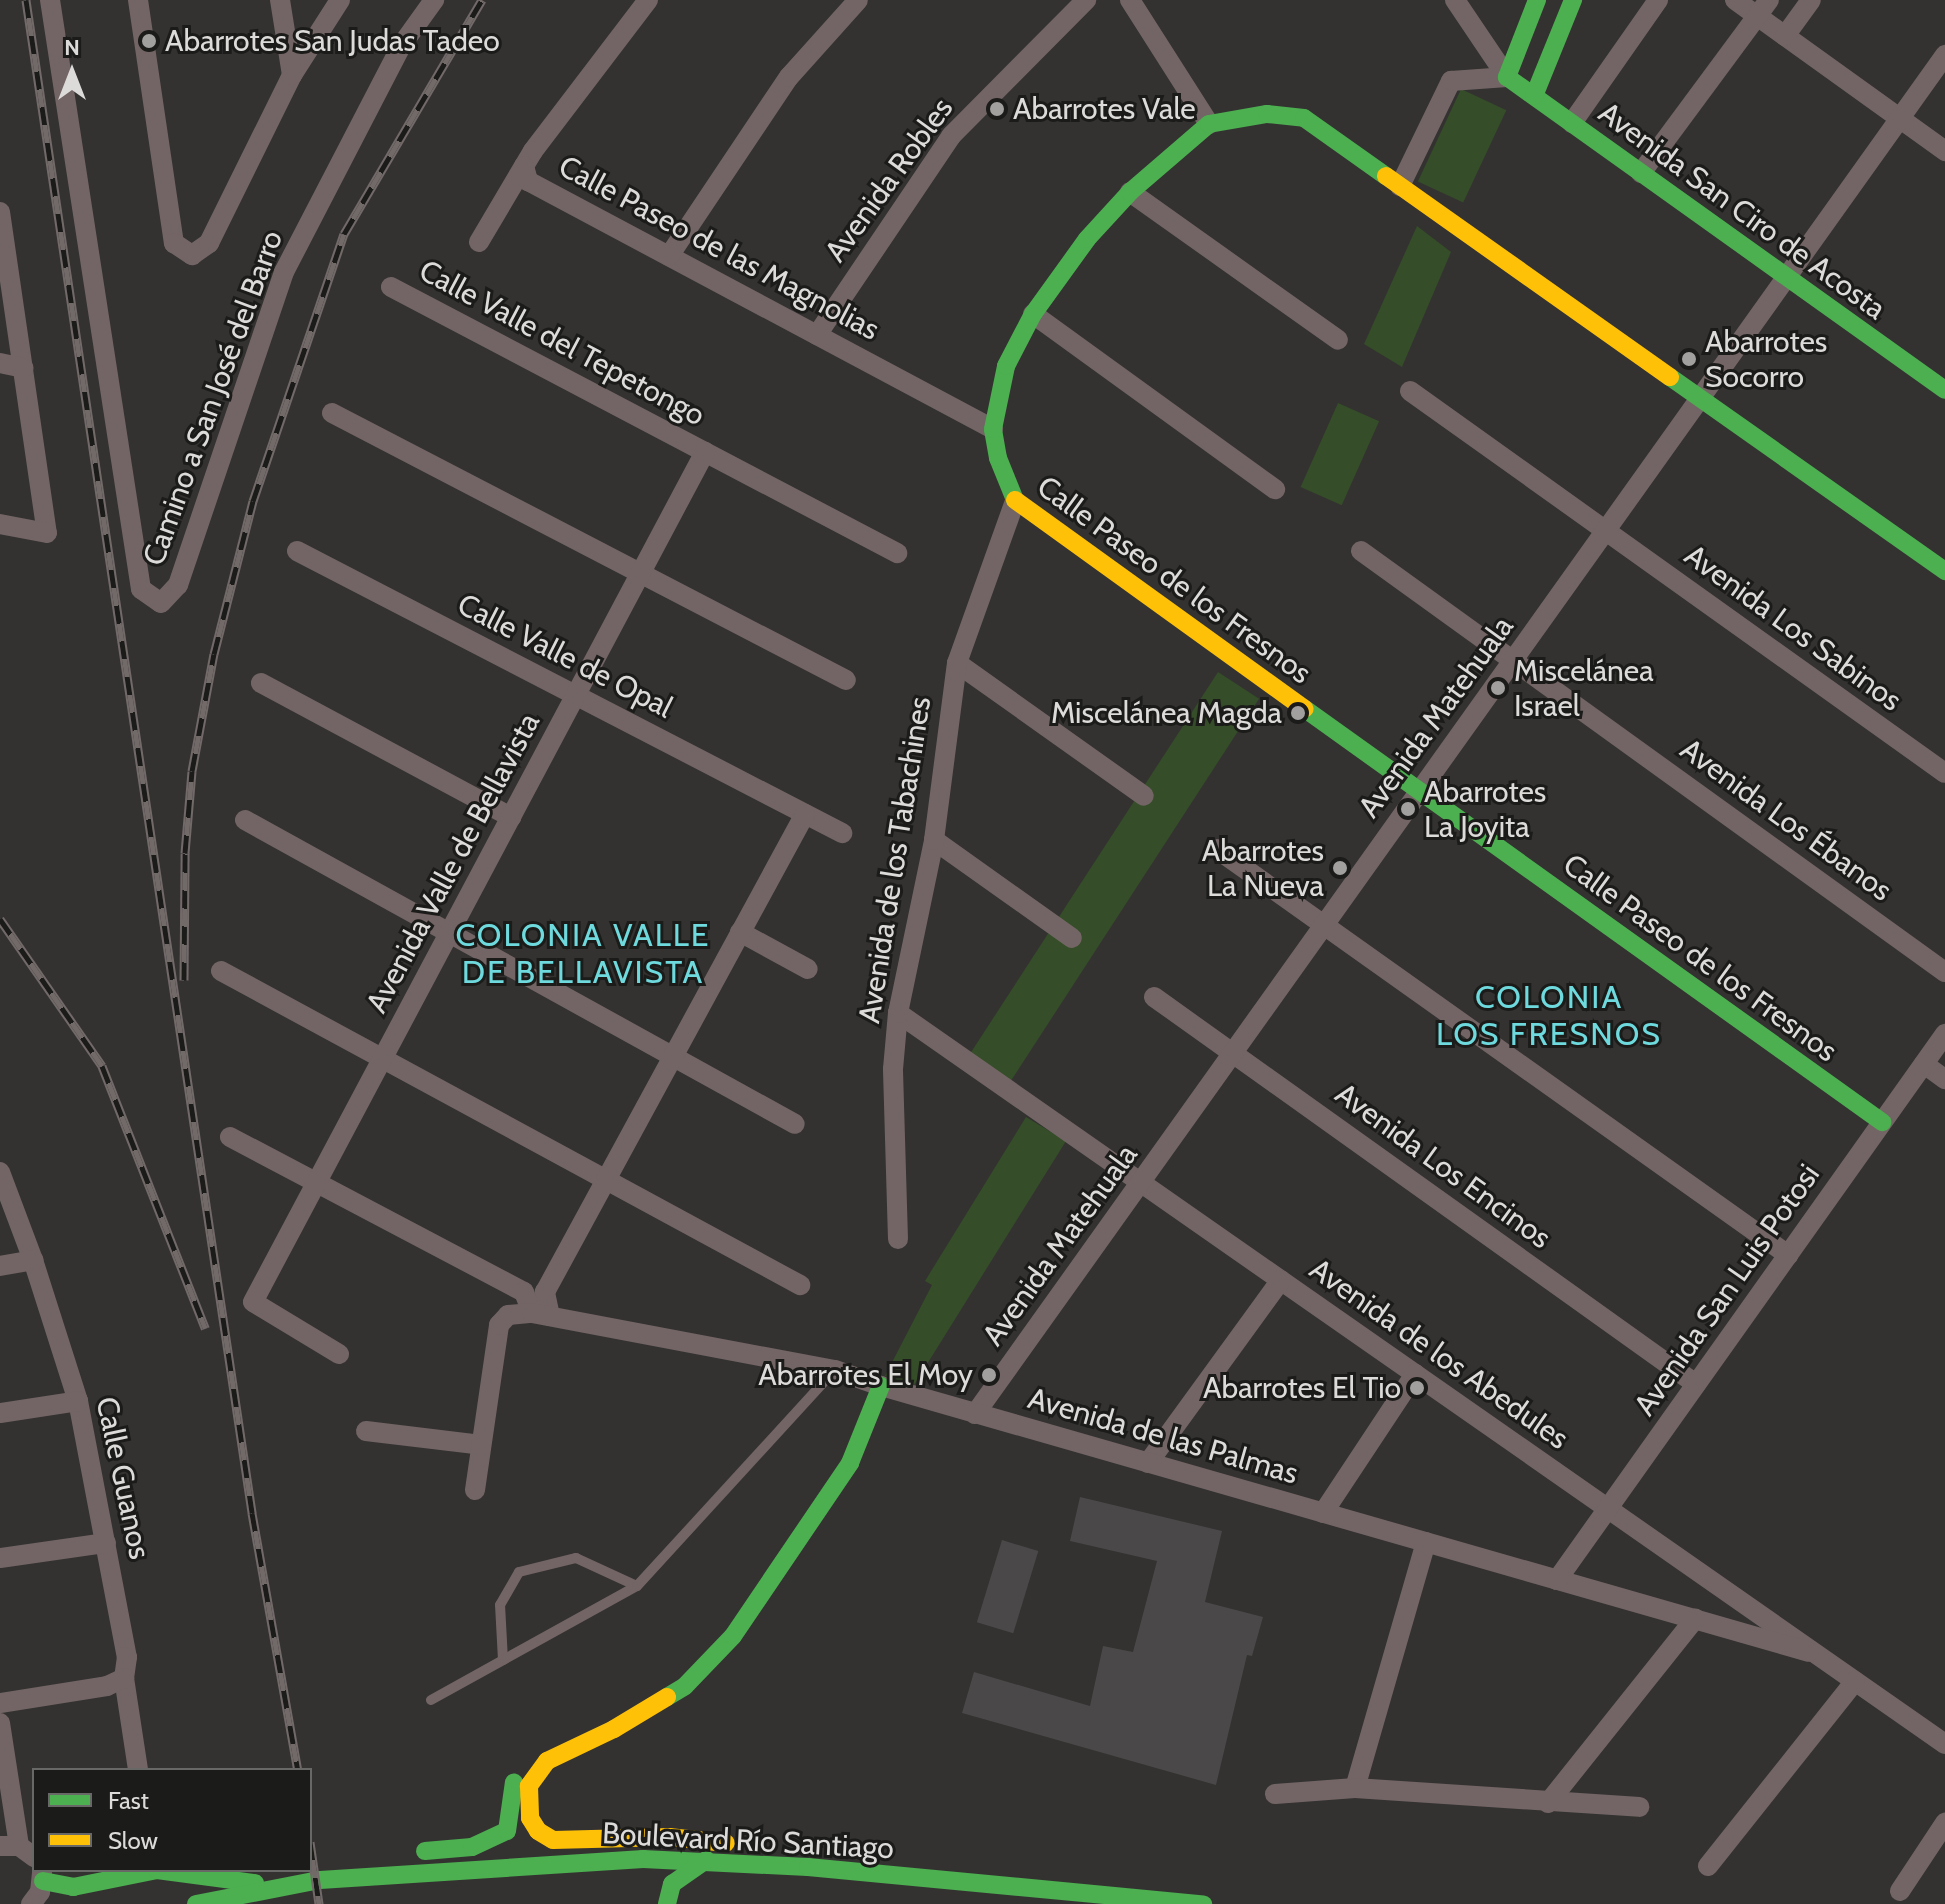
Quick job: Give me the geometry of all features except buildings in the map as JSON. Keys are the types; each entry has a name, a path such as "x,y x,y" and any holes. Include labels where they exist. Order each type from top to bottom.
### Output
{"street":[{"name":"Camino a San José del Barro","path":"50,0 141,589 161,603 178,585 284,272 401,46 434,0"},
{"path":"138,0 174,243 192,255 209,243 292,75 340,0"},
{"path":"280,0 292,75"},
{"name":"Calle Paseo de las Magnolias","path":"648,0 524,166 528,181 993,429"},
{"path":"669,256 789,77 858,0"},
{"name":"Avenida Robles","path":"817,335 951,136 1086,0"},
{"path":"1130,0 1209,124 1267,114 1304,118 1945,571"},
{"path":"1455,0 1507,77"},
{"path":"1507,77 1537,0"},
{"path":"1534,96 1573,0"},
{"path":"1572,123 1658,0"},
{"path":"1735,0 1763,8 1785,36 1945,151"},
{"path":"1785,36 1811,0"},
{"path":"1641,173 1763,8"},
{"name":"Avenida Matehuala","path":"975,1414 1945,55"},
{"path":"1400,186 1451,81 1507,77"},
{"name":"Avenida San Ciro de Acosta","path":"1507,77 1945,390"},
{"name":"Calle Paseo de los Fresnos","path":"1209,124 1130,192 1087,239 1033,314 1006,366 993,429 998,458 1015,501 1882,1122"},
{"path":"479,242 524,166"},
{"path":"1130,192 1338,340"},
{"path":"0,212 47,533 0,524"},
{"name":"Calle Valle del Tepetongo","path":"391,287 897,553"},
{"path":"1033,314 1275,489"},
{"path":"0,363 23,368"},
{"name":"Avenida Los Sabinos","path":"1410,391 1945,773"},
{"path":"332,413 846,680"},
{"name":"Avenida Valle de Bellavista","path":"339,1354 253,1302 705,452"},
{"name":"Avenida de los Tabachines","path":"898,1239 893,1069 898,1013 934,840 957,663 1015,501"},
{"name":"Calle Valle de Opal","path":"297,551 842,833"},
{"name":"Avenida Los Ébanos","path":"1361,551 1945,972"},
{"path":"957,663 1144,796"},
{"path":"261,683 511,817"},
{"path":"534,1292 606,1179 805,814"},
{"path":"245,820 795,1124"},
{"path":"934,840 1072,938"},
{"path":"1217,849 1788,1255"},
{"path":"740,932 808,969"},
{"path":"221,971 800,1285"},
{"name":"Avenida Los Encinos","path":"1154,997 1696,1384"},
{"name":"Avenida de los Abedules","path":"898,1013 1809,1652 1945,1744"},
{"name":"Avenida San Luis Potosi","path":"1557,1580 1945,1034"},
{"path":"1924,1064 1945,1079"},
{"path":"230,1137 534,1292 541,1314 514,1312 499,1325 475,1490"},
{"name":"Calle Guanos","path":"0,1172 33,1260 78,1401 127,1657 124,1678 138,1768"},
{"path":"0,1266 33,1260"},
{"path":"1148,1463 1281,1280"},
{"name":"Avenida de las Palmas","path":"541,1314 835,1370 866,1385 1809,1652"},
{"path":"1323,1513 1415,1374"},
{"path":"808,1867 740,1844 669,1837 553,1840 538,1831 530,1818 529,1786 536,1772 547,1761 614,1729 685,1686 733,1636 850,1463 866,1385"},
{"path":"0,1413 78,1401"},
{"path":"366,1431 481,1445"},
{"path":"409,1853 472,1847 507,1831 514,1779 524,1761 542,1746 639,1696 692,1655 770,1555 833,1454"},
{"path":"1355,1788 1426,1542"},
{"path":"0,1558 106,1543"},
{"path":"1548,1803 1695,1619"},
{"path":"0,1703 107,1686 124,1678"},
{"path":"1708,1866 1855,1681"},
{"path":"0,1723 18,1850"},
{"path":"1275,1794 1355,1788 1639,1807"},
{"path":"1900,1891 1945,1823"},
{"path":"320,1880 347,1864 378,1856"},
{"name":"Boulevard Río Santiago","path":"196,1904 320,1880 516,1864 643,1859 808,1867 1203,1904"},
{"path":"667,1904 672,1884 706,1860"},
{"path":"31,1904 42,1876 73,1887 147,1872"},
{"path":"172,1872 281,1887"},
{"path":"933,1879 952,1902"}],"lane":[{"path":"431,1700 637,1586 835,1370"},
{"path":"503,1660 500,1605 519,1572 576,1558 637,1586"}],"green space":[{"path":"1461,89 1506,110 1463,203 1418,181"},
{"path":"1417,226 1451,252 1402,367 1364,344"},
{"path":"1338,403 1379,421 1342,505 1301,487"},
{"path":"1218,672 1259,699 1010,1083 969,1056"},
{"path":"1026,1117 1066,1141 914,1385 885,1376 932,1285 925,1281"}],"railway":[{"path":"26,0 252,1513 298,1768"},
{"path":"184,980 185,853 192,771 214,654 253,501 344,234 482,0"},
{"path":"0,919 102,1066 205,1328"},
{"path":"312,1856 319,1904"}],"traffic: fast":[{"path":"1537,0 1507,77 1945,390"},
{"path":"1534,96 1573,0"},
{"path":"1015,500 998,458 993,429 1006,366 1033,314 1087,239 1130,192 1209,124 1267,114 1304,118 1386,176"},
{"path":"1670,377 1945,571"},
{"path":"1305,709 1882,1122"},
{"path":"667,1697 685,1686 733,1636 850,1463 881,1386"},
{"path":"425,1851 472,1847 507,1831 514,1782"},
{"path":"196,1904 320,1880 643,1859 808,1867 1203,1904"},
{"path":"667,1904 672,1884 706,1860"},
{"path":"43,1881 73,1887 147,1872"},
{"path":"172,1872 255,1883"}],"traffic: slow":[{"path":"1386,176 1670,377"},
{"path":"1015,500 1305,709"},
{"path":"667,1697 614,1729 547,1761 529,1786 530,1818 538,1831 553,1840 669,1837 726,1843"}],"place":[{"name":"Abarrotes San Judas Tadeo","path":"149,41"},
{"name":"Abarrotes Vale","path":"997,109"},
{"name":"Abarrotes Socorro","path":"1689,359"},
{"name":"Miscelánea Israel","path":"1498,688"},
{"name":"Miscelánea Magda","path":"1298,713"},
{"name":"Abarrotes La Joyita","path":"1408,809"},
{"name":"Abarrotes La Nueva","path":"1340,868"},
{"name":"Abarrotes El Moy","path":"989,1375"},
{"name":"Abarrotes El Tio","path":"1417,1388"}],"district":[{"name":"COLONIA VALLE DE BELLAVISTA","path":"583,954"},
{"name":"COLONIA LOS FRESNOS","path":"1549,1016"}]}
